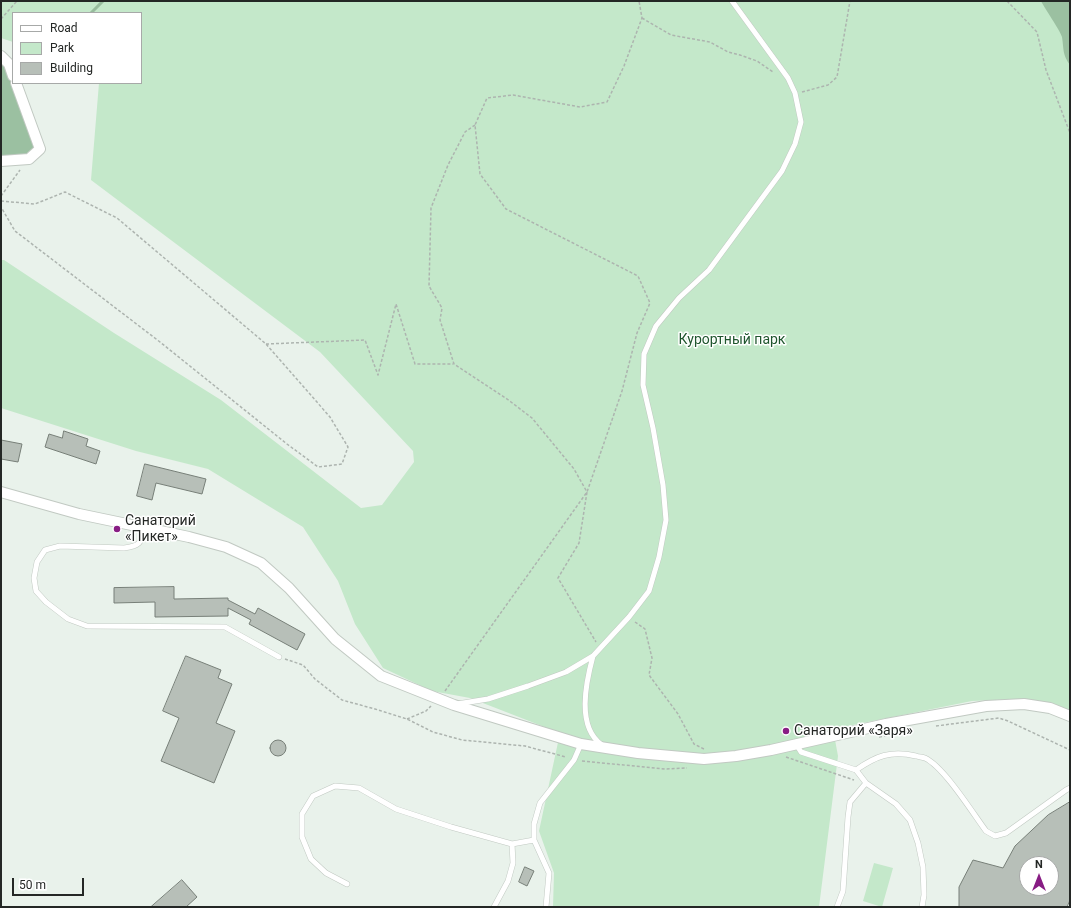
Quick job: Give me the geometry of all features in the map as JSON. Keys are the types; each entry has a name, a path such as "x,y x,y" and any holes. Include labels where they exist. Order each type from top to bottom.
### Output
{"street":[{"path":"1,56 9,64 12,73"},
{"path":"1,161 28,159 40,149 16,84"},
{"path":"1,492 79,514 190,536 226,547 261,563 289,588 335,639 381,676 454,705 581,744 606,749 704,759 736,756 886,724 986,706 1024,704 1050,708 1070,716"}],"lane":[{"path":"454,705 488,699 566,672 593,656 629,617 649,591 660,557 666,520 664,485 643,385 644,354 656,326 680,298 709,270 782,170 795,144 801,122 795,93 788,78 732,1"},
{"path":"145,528 142,541 135,547 60,546 45,550 37,562 34,578 36,590 46,602 68,619 88,626 225,627 279,657"},
{"path":"593,656 587,679 585,704 588,724 596,741 606,749"},
{"path":"546,907 549,873 534,840 534,824 540,803 574,760 581,744"},
{"path":"796,744 801,752 856,770 866,783 896,804 910,820 918,843 923,867 924,895 922,907"},
{"path":"856,770 868,762 884,755 903,753 925,758 941,770 986,831 995,836 1006,833 1070,788"},
{"path":"837,907 843,891 850,802 866,783"},
{"path":"347,884 326,873 311,859 302,837 302,814 313,796 335,786 359,788 396,809 451,827 512,844 534,840"},
{"path":"494,907 508,881 513,863 512,844"}],"path":[{"path":"1,19 17,1"},
{"path":"599,649 558,578 579,543 587,492 622,391 637,333 650,303 638,276 506,209 480,174 476,125 487,98 513,95 580,107 607,102 624,66 642,18 639,1"},
{"path":"795,93 828,85 838,77 850,1"},
{"path":"1007,1 1037,32 1046,70 1070,134"},
{"path":"642,18 671,35 710,42 728,52 757,61 778,74 788,78"},
{"path":"454,364 440,320 442,308 429,286 431,208 448,165 465,132 476,125"},
{"path":"1,196 28,159"},
{"path":"1,201 35,204 65,192 117,218 266,344 330,417 348,447 342,464 318,467 287,444 160,342 15,231 1,207"},
{"path":"266,344 365,340 378,375 396,304 415,364 454,364 507,398 532,418 574,469 587,492"},
{"path":"279,657 303,666 314,678 342,700 407,719 426,711 439,699 587,492"},
{"path":"629,617 645,629 652,658 648,675 678,714 694,744 705,749"},
{"path":"786,757 866,783"}],"green space":[{"name":"Курортный парк","path":"1,1 1070,1 1070,710 1052,703 1018,699 972,701 833,729 838,756 819,907 553,907 554,873 539,831 560,733 470,698 432,691 383,668 355,624 338,581 303,527 208,469 136,451 1,408 1,260 4,260 114,333 221,400 361,508 382,505 414,462 413,451 320,352 91,180 99,84 142,84 142,12 12,12 12,42 1,38"},
{"path":"1041,1 1070,1 1070,65 1064,54 1061,34"},
{"path":"1,62 7,69 36,148 27,155 1,158"},
{"path":"874,863 893,868 882,907 863,901"}],"building":[{"path":"64,431 88,439 86,446 100,451 96,464 45,447 49,434 62,438"},
{"path":"1,440 22,444 18,462 1,459"},
{"path":"145,464 206,479 202,494 156,483 152,500 137,496"},
{"path":"174,587 174,599 228,598 228,600 255,614 258,608 305,634 297,650 249,624 251,620 228,608 228,616 155,617 155,602 114,603 114,588"},
{"path":"186,656 221,670 218,678 232,684 216,723 235,731 214,783 161,761 179,718 163,711"},
{"path":"275,740 281,740 286,745 284,754 281,756 275,756 270,751 270,745"},
{"path":"1070,802 1070,900 1067,907 959,907 959,887 973,860 1003,868 1015,846 1048,815"},
{"path":"525,867 534,871 527,886 519,882"},
{"path":"182,880 197,897 186,907 151,907"}],"waterway":[{"path":"92,12 103,1"}],"place":[{"name":"Санаторий «Пикет»","path":"117,529"},
{"name":"Санаторий «Заря»","path":"786,731"}]}
